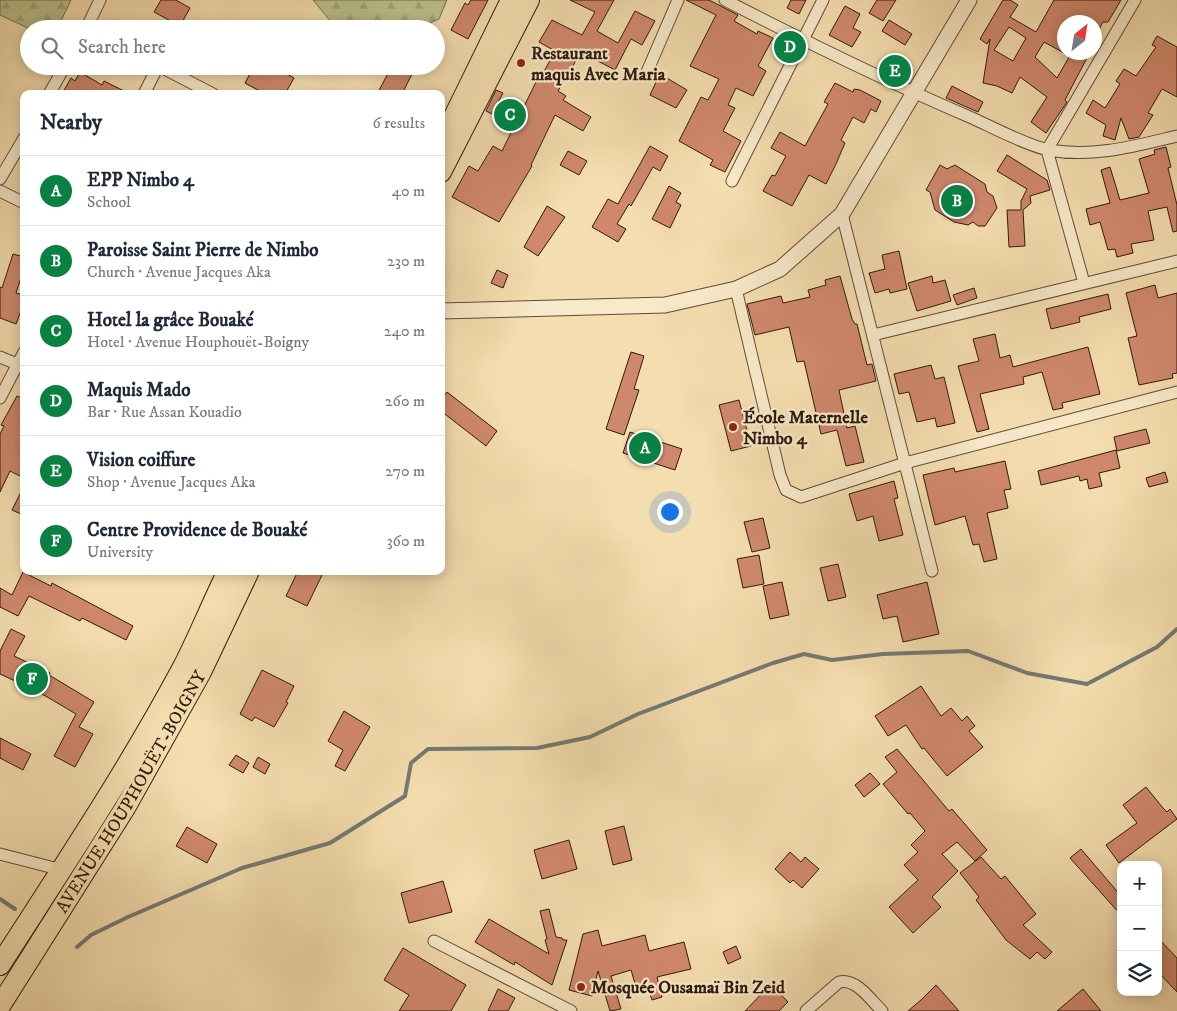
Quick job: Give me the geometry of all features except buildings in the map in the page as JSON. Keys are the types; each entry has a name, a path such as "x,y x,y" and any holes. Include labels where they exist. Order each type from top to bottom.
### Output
{"highway":[{"path":"445,135 511,0"},
{"path":"445,164 529,0"},
{"name":"AVENUE HOUPHOUËT-BOIGNY","path":"0,965 62,870 150,726 184,665 226,575"},
{"name":"AVENUE HOUPHOUËT-BOIGNY","path":"0,1006 125,808 201,672 247,575"}],"street":[{"path":"94,20 100,0"},
{"path":"646,72 678,0"},
{"path":"725,0 803,41 914,93 1047,150 1075,153 1107,152 1177,136"},
{"path":"732,181 823,0"},
{"path":"445,311 665,305 736,289 780,269 842,214 970,0"},
{"path":"1084,284 1047,150 1135,0"},
{"path":"51,90 60,75"},
{"path":"146,90 154,75"},
{"path":"176,75 205,90"},
{"path":"0,180 20,145"},
{"path":"0,191 20,201"},
{"path":"842,214 932,571"},
{"path":"873,335 1177,261"},
{"path":"736,289 780,476 786,490 801,497 905,463 1177,392"},
{"path":"0,357 17,364"},
{"path":"0,398 20,359"},
{"path":"0,854 62,870"},
{"path":"434,941 570,1011"},
{"path":"806,1011 838,982 845,981 854,983 882,1011"}],"green space":[{"path":"0,0 71,0 61,20 20,20 20,24 0,15"},
{"path":"313,0 447,0 439,19 437,20 330,20"}],"waterway":[{"path":"77,947 91,935 128,917 242,868 330,843 405,796 411,763 428,749 537,748 590,737 638,714 773,663 804,654 832,660 883,654 968,651 1027,673 1087,684 1157,647 1177,629"},
{"path":"0,899 15,909"}],"place":[{"name":"Maquis Mado","path":"790,47"},
{"name":"Restaurant maquis Avec Maria","path":"521,63"},
{"name":"Vision coiffure","path":"895,71"},
{"name":"Hotel la grâce Bouaké","path":"510,115"},
{"name":"Paroisse Saint Pierre de Nimbo","path":"957,201"},
{"name":"École Maternelle Nimbo 4","path":"733,427"},
{"name":"EPP Nimbo 4","path":"645,448"},
{"name":"Centre Providence de Bouaké","path":"32,679"},
{"name":"Mosquée Ousamaï Bin Zeid","path":"581,987"}]}
